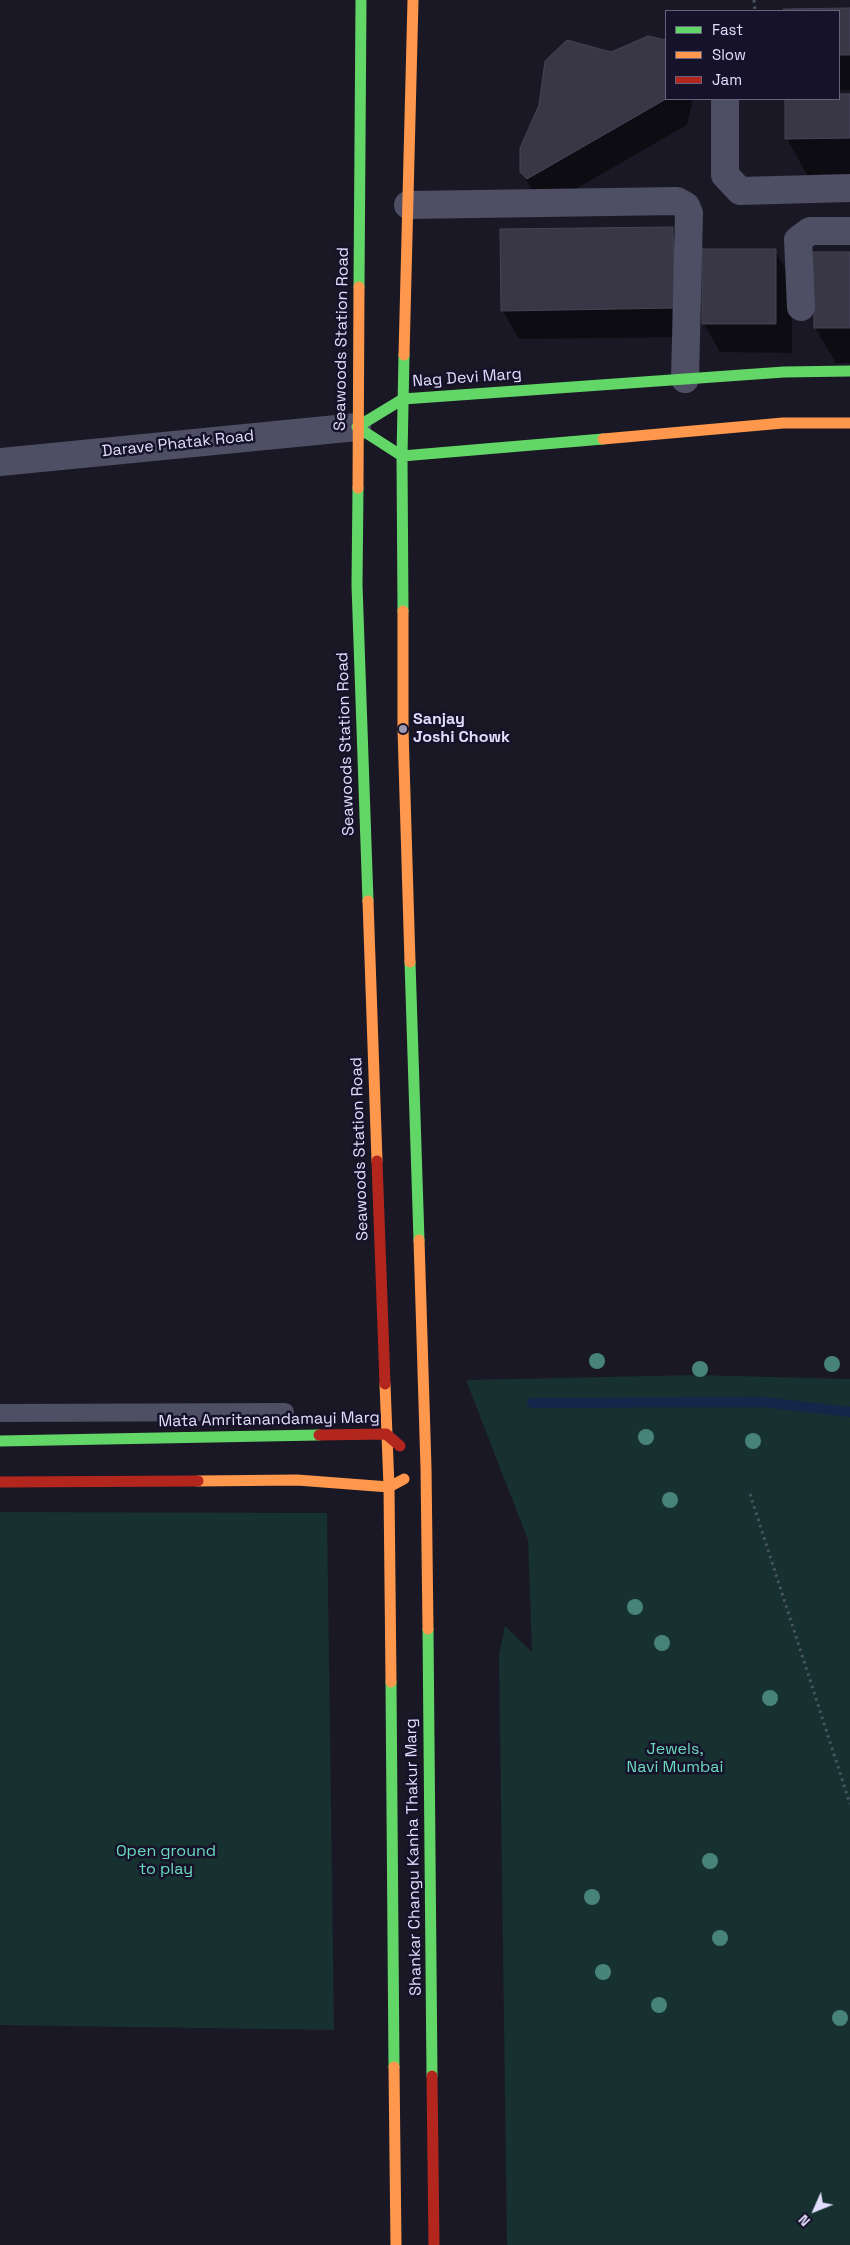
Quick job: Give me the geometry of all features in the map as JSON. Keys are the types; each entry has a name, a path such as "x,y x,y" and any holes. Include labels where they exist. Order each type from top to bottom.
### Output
{"main road":[{"name":"Seawoods Station Road","path":"361,0 357,585 389,1487"},
{"path":"0,1482 297,1480 389,1487 426,1468 403,729 402,456 413,0"},
{"name":"Nag Devi Marg","path":"357,427 403,400 784,372 850,371"},
{"path":"357,427 402,456 783,424 850,423"},
{"name":"Mata Amritanandamayi Marg","path":"0,1441 386,1434 426,1468"},
{"name":"Shankar Changu Kanha Thakur Marg","path":"426,1468 434,2245"},
{"name":"Shankar Changu Kanha Thakur Marg","path":"389,1487 396,2245"}],"street":[{"path":"725,100 725,175 740,191 850,188"},
{"path":"807,189 810,231"},
{"path":"408,206 676,201 686,206 689,213 686,379"},
{"path":"801,308 798,240 810,231 850,232"},
{"name":"Darave Phatak Road","path":"0,462 357,427"}],"lane":[{"path":"0,1413 285,1412"}],"path":[{"path":"750,1494 850,1804"}],"green space":[{"name":"Jewels, Navi Mumbai","path":"696,1375 850,1379 850,2245 507,2245 499,1654 505,1626 532,1652 528,1540 466,1380"},
{"name":"Open ground to play","path":"0,1512 327,1513 334,2030 0,2025"}],"building":[{"path":"850,8 850,55 840,55 840,10 783,9"},
{"path":"648,36 665,40 665,100 527,179 520,172 520,148 539,105 545,61 567,40 611,52"},
{"path":"840,94 850,94 850,138 785,139 785,100 840,100"},
{"path":"673,227 675,308 501,311 500,229"},
{"path":"702,249 776,249 776,324 702,324"},
{"path":"813,252 850,252 850,328 814,328"}],"waterway":[{"path":"532,1403 763,1402 850,1412"}],"traffic: fast":[{"path":"359,287 361,0"},
{"path":"403,611 402,456 404,355"},
{"path":"357,427 403,399 784,372 850,371"},
{"path":"357,427 402,456 603,439"},
{"path":"358,488 357,585 368,901"},
{"path":"410,962 419,1240"},
{"path":"0,1441 319,1435"},
{"path":"428,1629 432,2076"},
{"path":"391,1682 394,2067"}],"traffic: slow":[{"path":"404,355 413,0"},
{"path":"358,488 359,287"},
{"path":"603,439 783,423 850,423"},
{"path":"403,611 403,729 410,962"},
{"path":"368,901 377,1161"},
{"path":"419,1240 426,1468 428,1629"},
{"path":"385,1384 389,1487 391,1682"},
{"path":"198,1481 297,1480 389,1487 404,1479"},
{"path":"394,2067 396,2245"}],"traffic: jam":[{"path":"377,1161 385,1384"},
{"path":"319,1435 386,1434 400,1446"},
{"path":"0,1482 198,1481"},
{"path":"432,2076 434,2245"}],"place":[{"name":"Sanjay Joshi Chowk","path":"403,729"}]}
